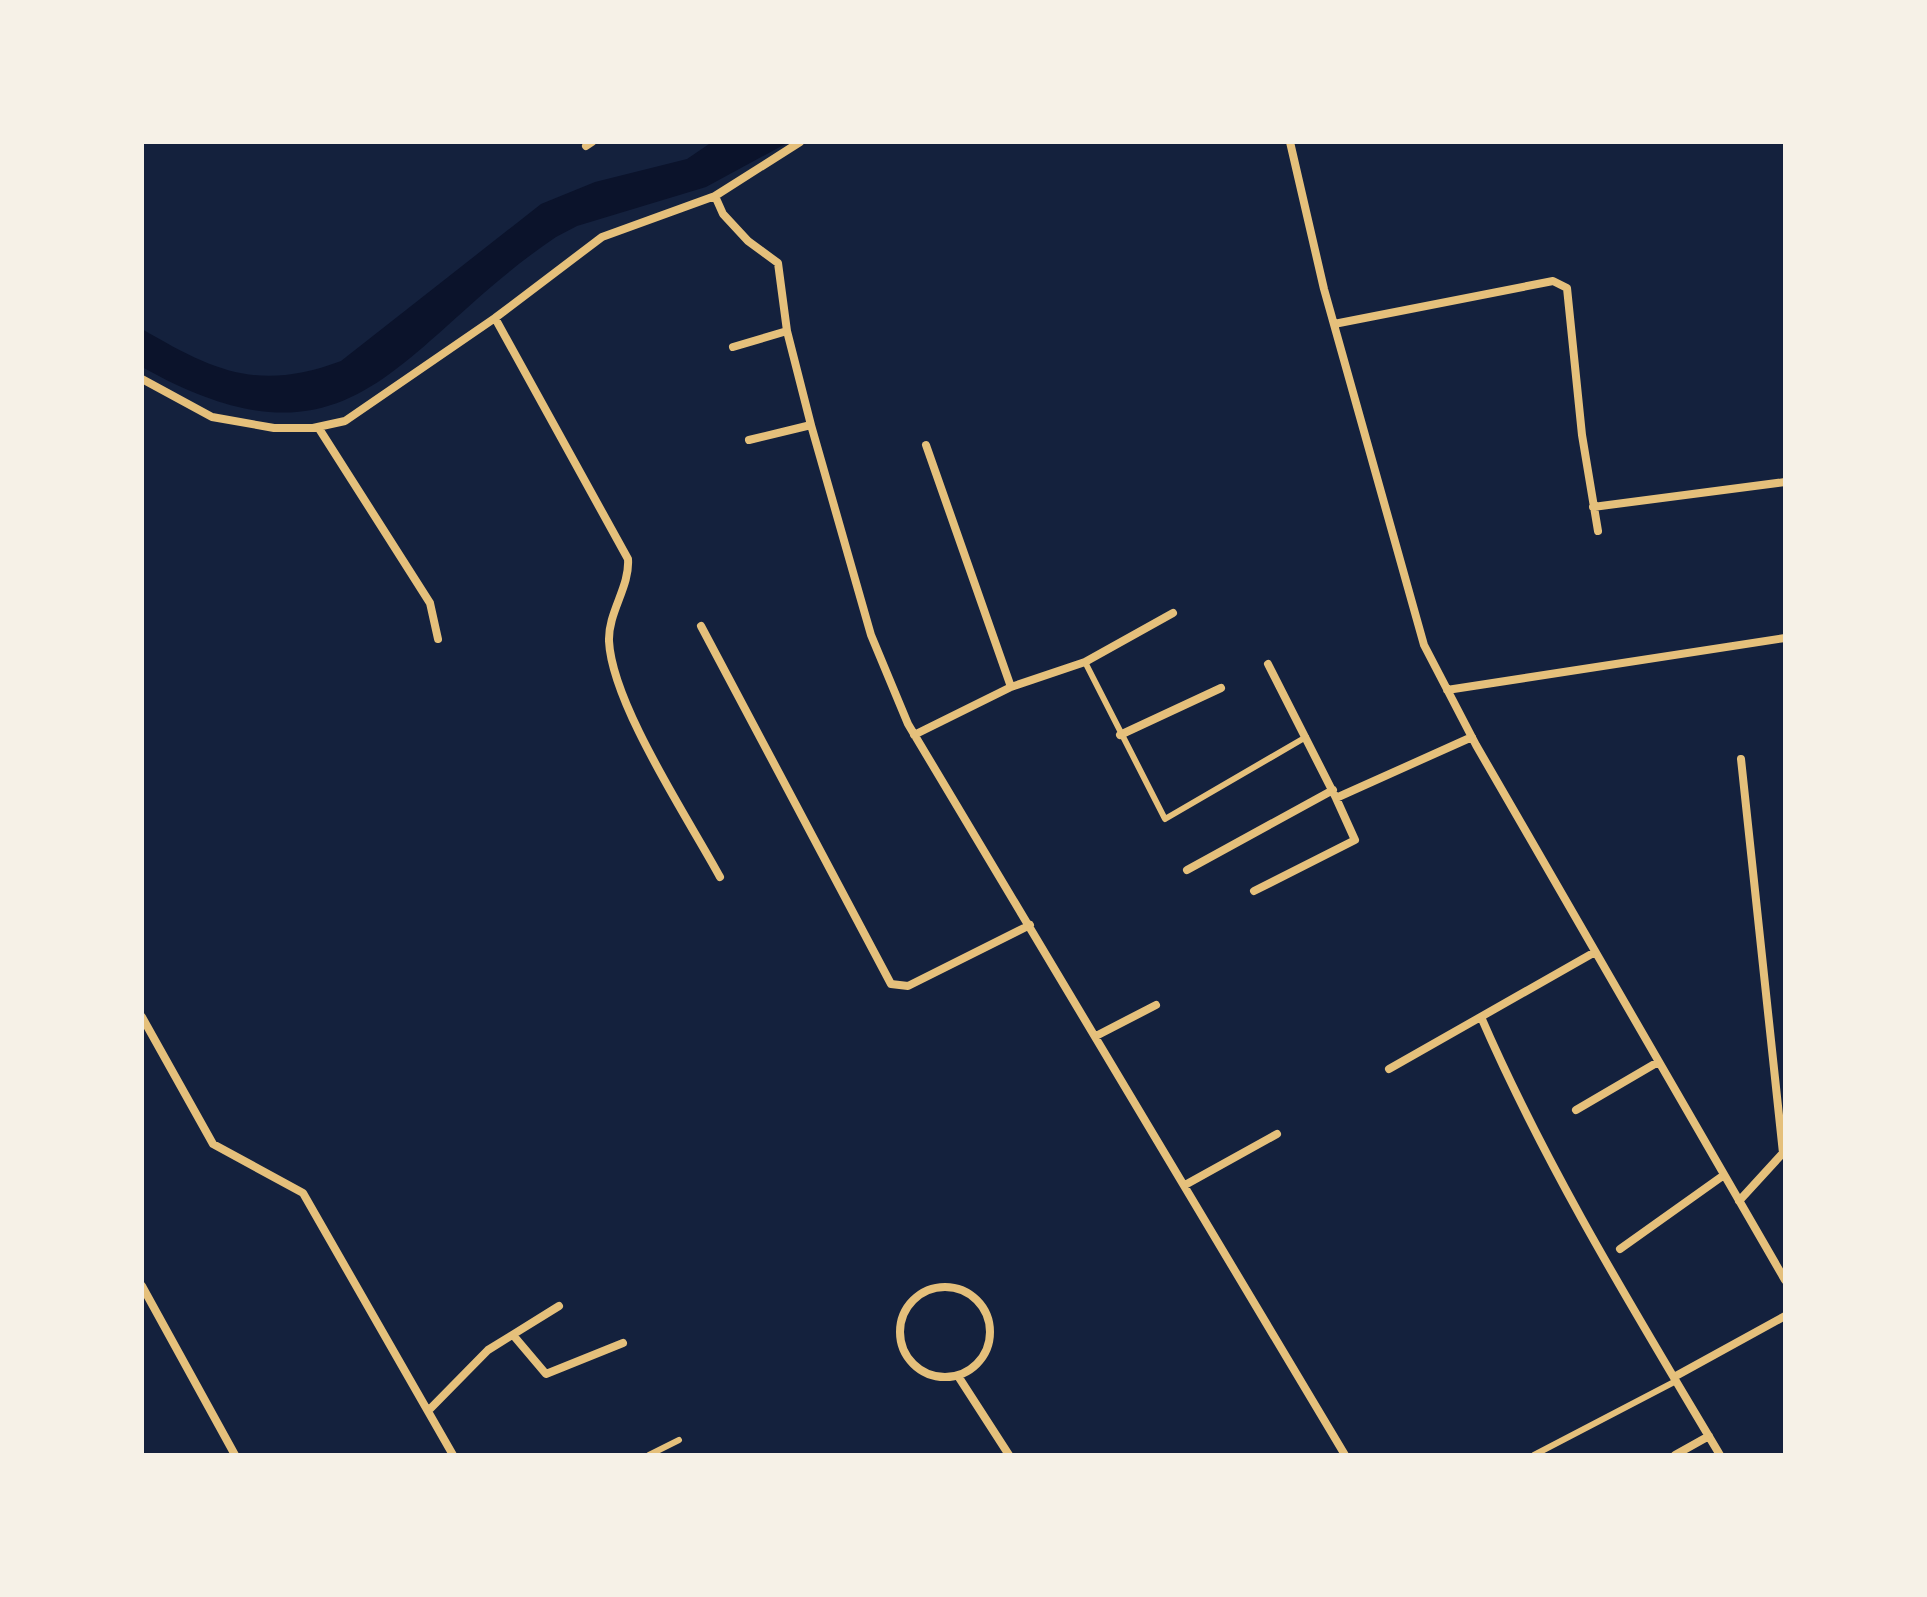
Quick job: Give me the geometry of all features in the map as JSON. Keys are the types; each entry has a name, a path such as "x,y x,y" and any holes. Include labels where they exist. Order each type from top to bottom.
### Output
{"street":[{"path":"142,379 212,417 274,428 318,427 345,421 495,318 602,237 715,196 800,142"},
{"path":"1290,142 1334,324 1424,645 1472,737 1785,1280"},
{"path":"715,196 723,214 748,241 778,263 787,331 811,425 878,653 914,735 1345,1455"},
{"path":"1334,324 1553,281 1567,288 1598,531"},
{"path":"495,318 628,559 628,575 613,610 609,637 619,691 720,877"},
{"path":"733,347 787,331"},
{"path":"749,440 811,425"},
{"path":"318,427 430,603 438,639"},
{"path":"926,445 1011,687"},
{"path":"1593,507 1785,482"},
{"path":"914,735 1011,687 1085,662 1173,613"},
{"path":"701,626 891,984 908,986 1030,925"},
{"path":"1447,690 1785,638"},
{"path":"1254,891 1355,840 1335,794 1268,664"},
{"path":"1120,735 1221,688"},
{"path":"1187,870 1335,794 1472,737"},
{"path":"1739,1201 1783,1153 1741,759"},
{"path":"1389,1069 1595,952"},
{"path":"1096,1036 1156,1005"},
{"path":"142,1017 213,1144 303,1193 453,1455"},
{"path":"1481,1017 1505,1075 1720,1455"},
{"path":"1576,1110 1658,1062"},
{"path":"1185,1185 1277,1134"},
{"path":"1620,1249 1724,1175"},
{"path":"142,1286 235,1455"},
{"path":"933,1288 958,1288 970,1294 987,1313 990,1339 987,1351 979,1362 958,1376 945,1378 920,1370 904,1351 900,1339 904,1313 921,1293 933,1288"},
{"path":"428,1411 488,1350 559,1306"},
{"path":"1675,1379 1785,1316"},
{"path":"513,1335 546,1374 623,1343"},
{"path":"958,1376 1009,1455"},
{"path":"1675,1455 1709,1436"}],"lane":[{"path":"1085,662 1165,819 1306,737"},
{"path":"1534,1455 1675,1379"},
{"path":"649,1455 679,1440"}],"water":[{"path":"712,142 789,142 706,187 577,226 556,237 501,278 412,357 370,387 325,407 275,412 215,400 142,367 142,329 215,366 261,376 312,370 341,361 541,204 595,182 687,159"}]}
